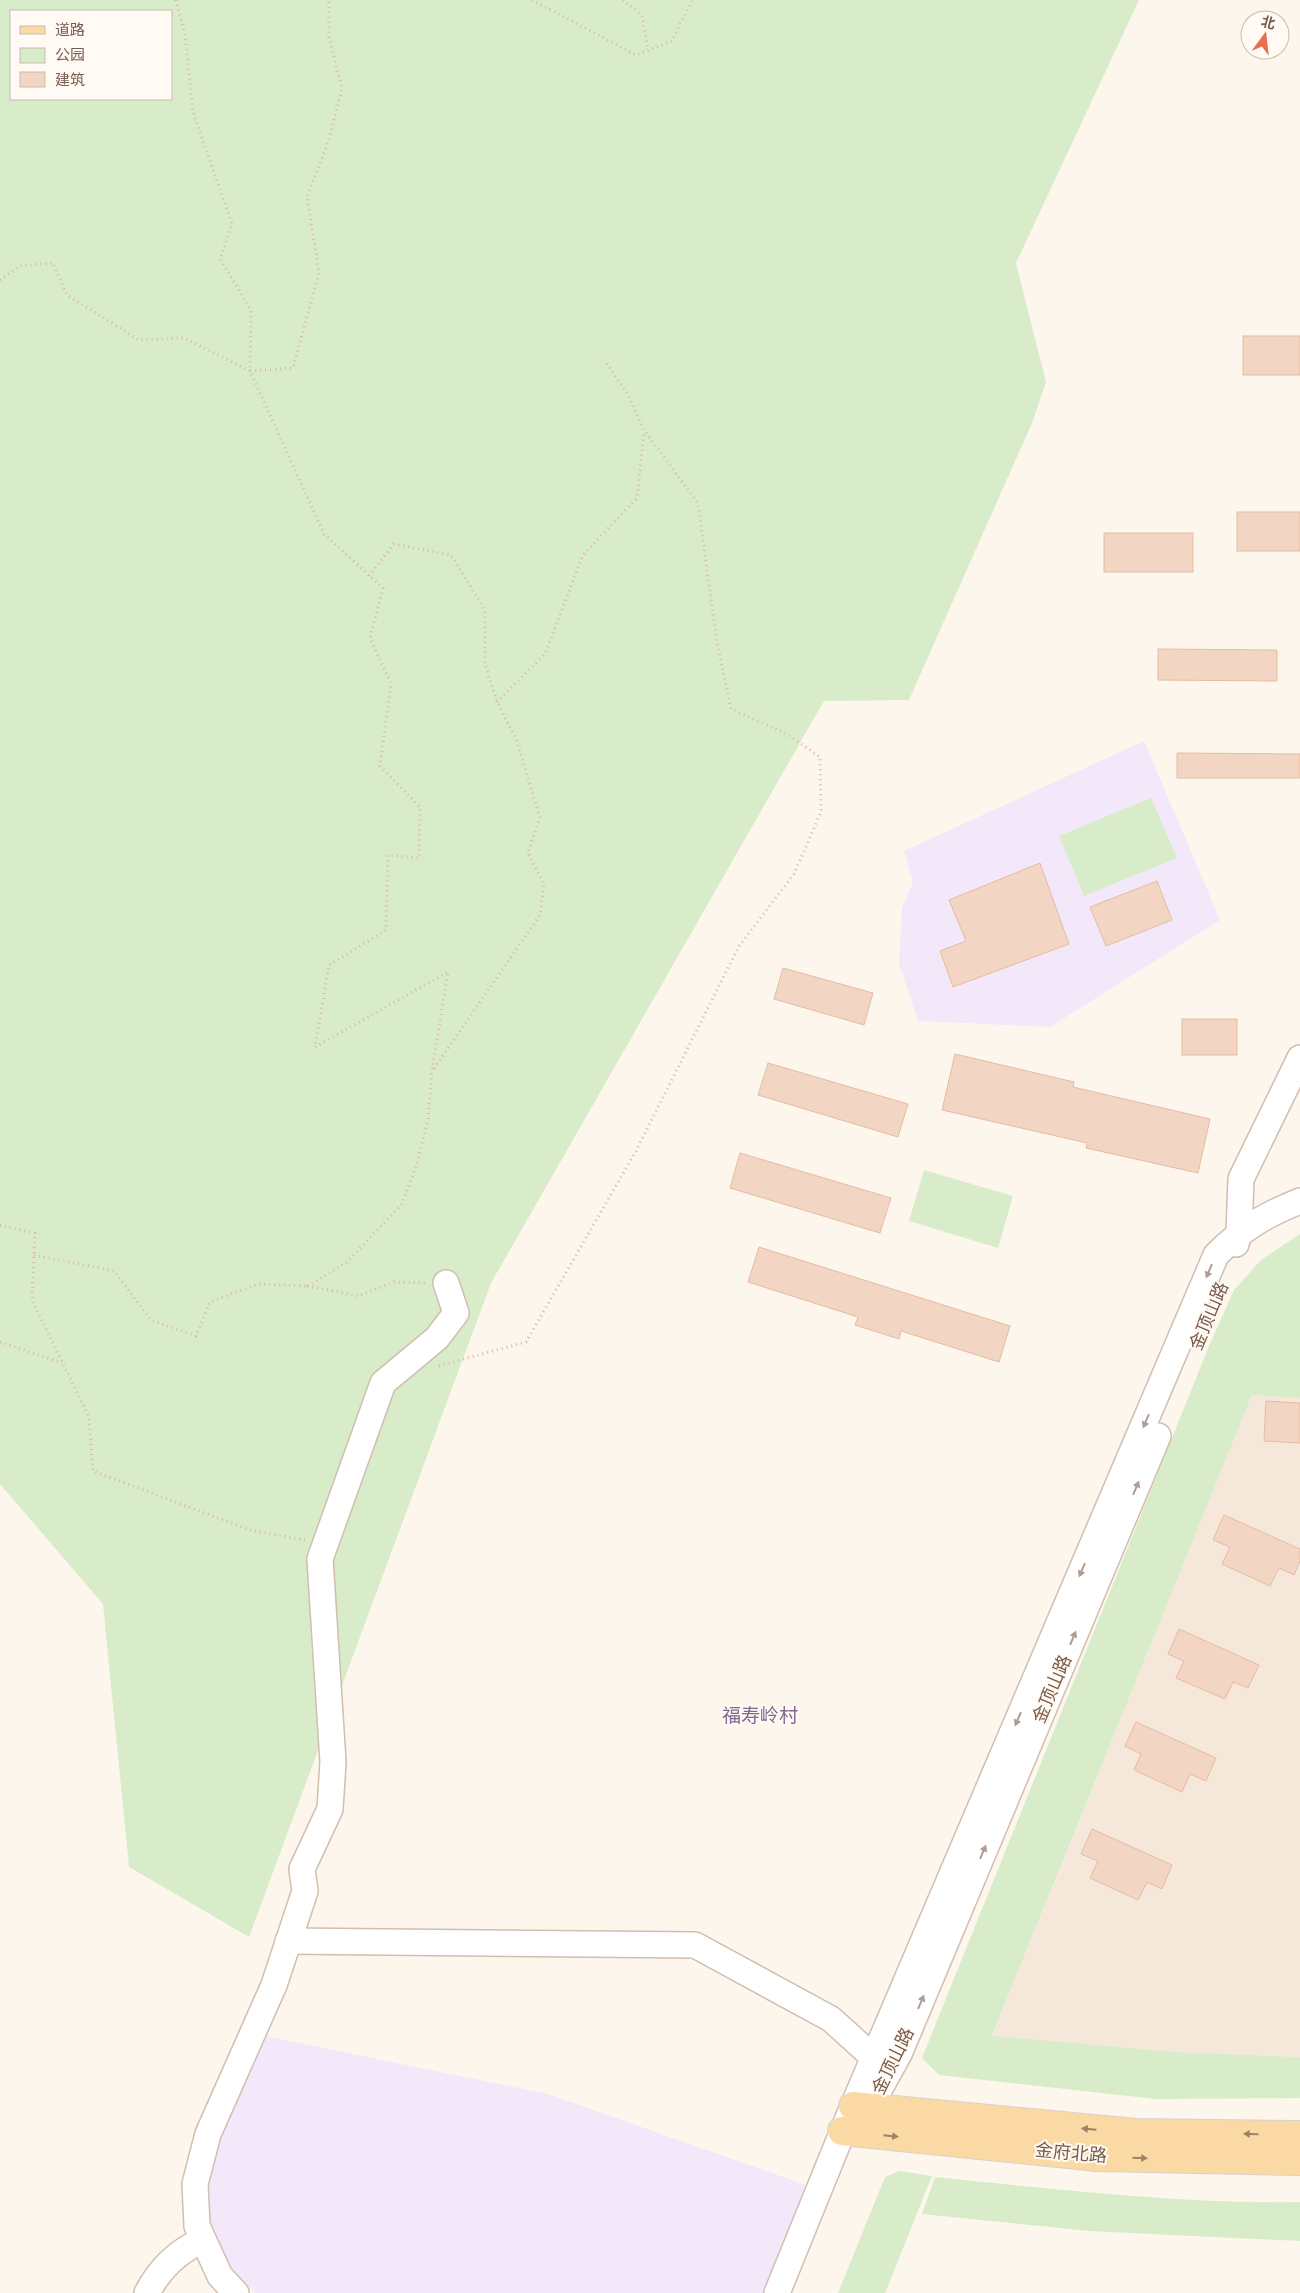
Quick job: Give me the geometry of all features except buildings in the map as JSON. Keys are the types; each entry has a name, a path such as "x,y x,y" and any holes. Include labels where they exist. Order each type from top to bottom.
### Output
{"main road":[{"name":"金府北路","path":"861,2107 1136,2133 1300,2135"},
{"name":"金府北路","path":"842,2131 1097,2157 1300,2161"}],"street":[{"path":"1239,1233 1241,1179 1300,1058"},
{"name":"金顶山路","path":"861,2107 874,2058 1216,1255 1239,1233 1273,1211 1300,1201"},
{"name":"金顶山路","path":"777,2293 842,2131 861,2107 886,2082 910,2027 1230,1265 1239,1233"},
{"path":"236,2293 220,2276 197,2226 195,2184 208,2134 274,1984 305,1891 302,1869 330,1809 333,1762 320,1559 383,1383 437,1338 456,1313 446,1283"},
{"path":"288,1941 695,1945 831,2020 874,2058"},
{"path":"147,2293 156,2276 168,2262 190,2246 203,2240"}],"path":[{"path":"176,0 185,35 193,112 232,224 220,259 251,310 250,371 324,534 383,588 370,638 391,684 380,766 420,807 419,858 388,855 386,930 329,965 315,1047 448,972 432,1070 428,1120 417,1163 402,1204 347,1262 308,1286"},
{"path":"0,280 20,266 53,263 67,295 139,340 184,338 250,371 293,368 318,273 306,196 328,143 342,89 329,37 329,0"},
{"path":"532,0 636,55 672,41 692,0"},
{"path":"624,0 642,15 648,50"},
{"path":"430,1369 526,1342 636,1151 739,946 794,874 821,812 820,757 787,734 731,709 717,642 698,503 644,430 628,397 606,362"},
{"path":"497,702 544,654 583,555 637,498 644,430"},
{"path":"369,576 394,544 450,555 485,610 485,664 497,702 516,739 540,818 528,852 544,885 540,914 432,1070"},
{"path":"0,1225 35,1233 32,1300 89,1417 93,1471 250,1530 325,1544"},
{"path":"34,1255 114,1271 151,1320 196,1336 210,1302 258,1284 308,1286 358,1296 394,1282 446,1283"},
{"path":"0,1342 62,1364"}],"shaded area":[{"path":"1144,741 1220,920 1050,1027 918,1021 899,964 902,908 913,882 904,851"},
{"path":"1252,1395 1300,1398 1300,2057 1176,2052 992,2037"},
{"path":"265,2036 548,2094 806,2185 768,2293 255,2293 227,2263 207,2219 205,2184 219,2138"}],"green space":[{"path":"0,0 1139,0 1016,263 1046,382 1032,423 909,700 824,701 491,1283 249,1937 129,1867 103,1604 0,1484"},
{"path":"1151,798 1177,858 1084,896 1059,836"},
{"path":"924,1170 1013,1196 998,1248 909,1221"},
{"path":"1300,1234 1300,1398 1252,1395 992,2036 1176,2052 1300,2057 1300,2098 1156,2099 939,2075 922,2058 1209,1346 1234,1290 1262,1259"},
{"path":"899,2171 932,2176 885,2293 838,2293 885,2177"},
{"path":"935,2177 1163,2198 1209,2201 1300,2202 1300,2241 1089,2231 922,2214"}],"district":[{"name":"福寿岭村","path":"760,1715"}]}
